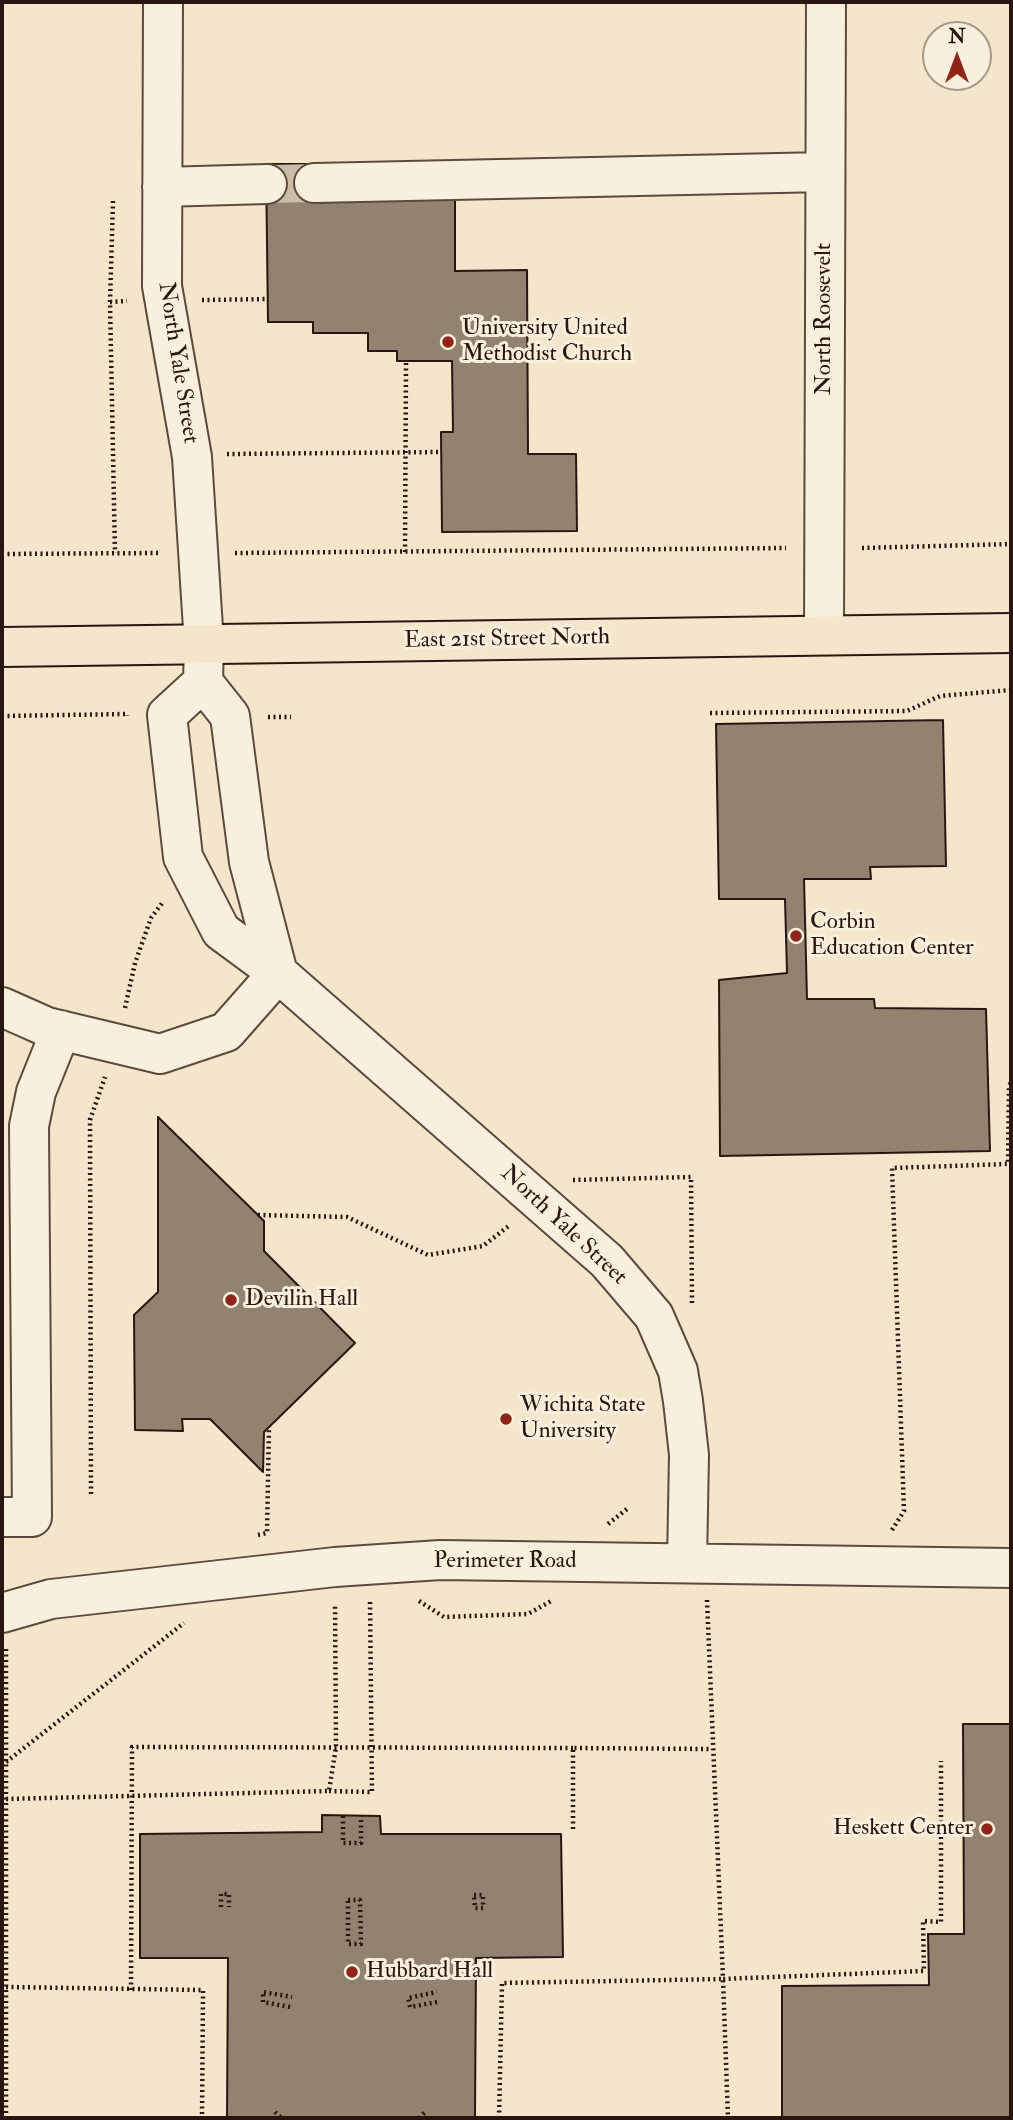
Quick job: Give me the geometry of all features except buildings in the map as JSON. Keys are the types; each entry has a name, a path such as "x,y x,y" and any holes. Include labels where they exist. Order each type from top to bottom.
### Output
{"main road":[{"name":"East 21st Street North","path":"2,647 1011,633"}],"street":[{"name":"North Yale Street","path":"163,2 162,286 192,457 204,644 203,682 167,715 183,857 221,931 278,974 607,1261 654,1316 678,1371 683,1401 689,1455 687,1563"},
{"name":"North Roosevelt","path":"824,635 826,2"},
{"path":"314,183 825,172"},
{"path":"162,187 267,184"},
{"path":"2,1007 47,1027 160,1054 226,1032 278,974 249,862 230,716 203,682"},
{"path":"2,1517 32,1517 29,1126 36,1092 61,1030"},
{"name":"Perimeter Road","path":"4,1627 51,1599 335,1567 440,1560 1011,1568"}],"path":[{"path":"113,201 110,302 115,554"},
{"path":"405,552 406,361"},
{"path":"226,454 441,452"},
{"path":"2,554 824,548 1011,544"},
{"path":"710,713 907,711 940,696 1011,690"},
{"path":"889,1534 904,1511 892,1168 1008,1164 1011,1081"},
{"path":"258,1215 347,1217 428,1255 483,1246 507,1228 552,1180 691,1177 692,1309"},
{"path":"254,1535 267,1533 269,1427"},
{"path":"411,1595 443,1617 528,1614 557,1598"},
{"path":"329,1791 336,1747 335,1596"},
{"path":"6,1799 372,1792 370,1596"},
{"path":"707,1596 727,2118"},
{"path":"6,1762 190,1619"},
{"path":"4,1627 6,2118"},
{"path":"131,1990 132,1747 712,1749"},
{"path":"573,1748 573,1829"},
{"path":"499,2118 502,1983 723,1979 924,1970 923,1921 941,1922 941,1762"},
{"path":"342,1816 343,1843 361,1843 361,1816"},
{"path":"221,1907 221,1894 229,1894 229,1907"},
{"path":"348,1900 360,1900 361,1944 348,1944 348,1900"},
{"path":"6,1987 203,1990 202,2118"},
{"path":"290,2007 263,2002 263,1992 292,1997"},
{"path":"437,1992 408,1998 410,2007 437,2002"},
{"path":"275,2112 281,2118"},
{"path":"419,2118 425,2112"}],"tunnel":[{"path":"267,184 314,183"}],"place":[{"name":"University United Methodist Church","path":"448,342"},
{"name":"Corbin Education Center","path":"796,936"},
{"name":"Devilin Hall","path":"231,1300"},
{"name":"Wichita State University","path":"506,1419"},
{"name":"Heskett Center","path":"987,1829"},
{"name":"Hubbard Hall","path":"352,1972"}]}
